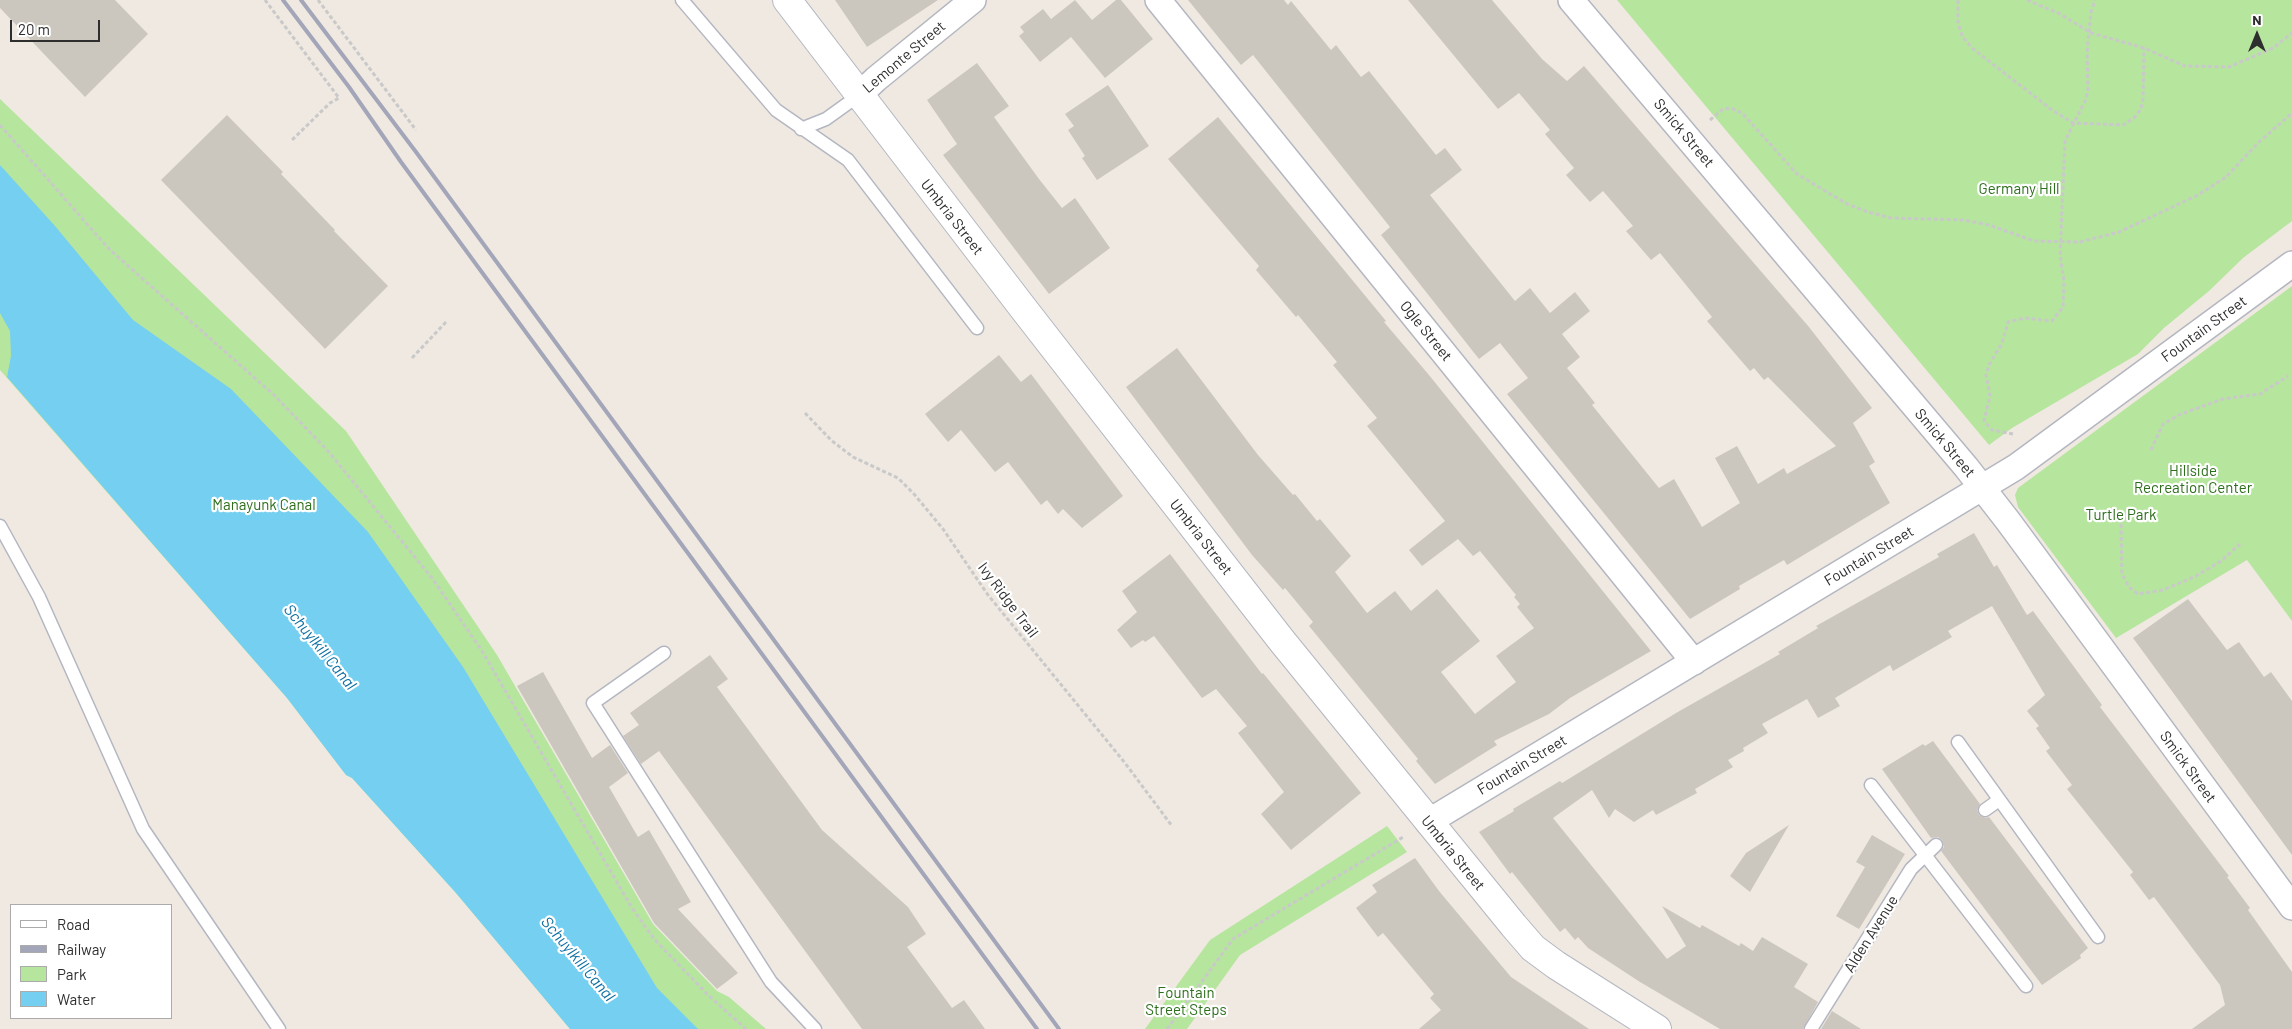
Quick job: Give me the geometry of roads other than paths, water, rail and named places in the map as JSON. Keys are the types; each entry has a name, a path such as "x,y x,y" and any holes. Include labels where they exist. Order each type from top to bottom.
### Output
{"main road":[{"name":"Umbria Street","path":"787,0 858,96 1282,641 1417,829 1533,948 1582,983 1658,1029"}],"street":[{"name":"Lemonte Street","path":"858,96 876,79 973,0"},
{"name":"Ogle Street","path":"1158,0 1694,662"},
{"name":"Smick Street","path":"1571,0 1982,488 2292,908"},
{"name":"Fountain Street","path":"1417,829 2016,467 2292,264"}],"lane":[{"path":"682,0 776,110 848,160 977,328"},
{"path":"801,129 826,119 858,96"},
{"path":"0,526 40,597 143,829 279,1029"},
{"path":"664,653 593,703 771,982 815,1029"},
{"path":"1958,742 2098,937"},
{"path":"1871,785 2026,986"},
{"path":"1985,810 1999,800"},
{"name":"Alden Avenue","path":"1811,1029 1911,869 1936,845"}],"water":[{"name":"Manayunk Canal","path":"0,165 55,226 133,320 231,389 368,532 463,667 657,988 698,1029 570,1029 456,893 352,778 346,775 287,698 7,377 11,356 10,331 0,313"}],"railway":[{"path":"283,0 349,87 401,162 1037,1029"},
{"path":"301,0 416,152 1059,1029"}],"park label":[{"name":"Germany Hill","path":"2019,189"},
{"name":"Hillside Recreation Center","path":"2193,480"},
{"name":"Turtle Park","path":"2121,515"},
{"name":"Fountain Street Steps","path":"1186,1002"}],"water label":[{"name":"Schuylkill Canal","path":"320,647"},
{"name":"Schuylkill Canal","path":"578,959"}]}
